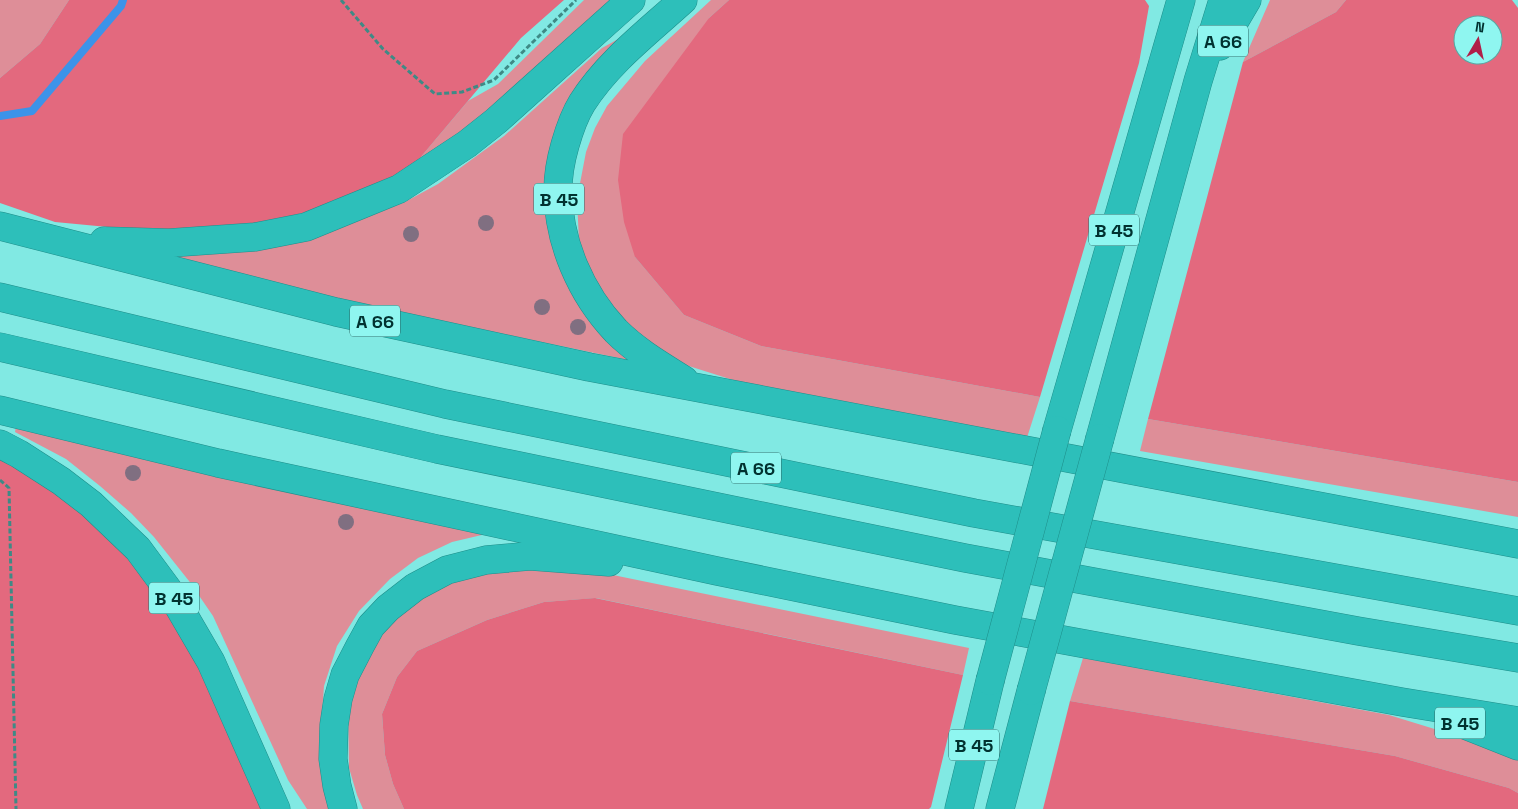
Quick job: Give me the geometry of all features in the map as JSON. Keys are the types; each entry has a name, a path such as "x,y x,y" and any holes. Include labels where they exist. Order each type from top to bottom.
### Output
{"highway":[{"name":"A 66","path":"57,240 169,243 255,237 306,227 399,190 467,144 496,121 630,0"},
{"name":"B 45","path":"683,0 616,61 581,104 570,130 562,158 558,190 566,243 574,267 600,313 636,350 696,388"},
{"name":"B 45","path":"1167,0 1172,30"},
{"name":"B 45","path":"959,809 990,682 1057,430 1181,0"},
{"name":"B 45","path":"1000,809 1198,81 1223,0"},
{"name":"A 66","path":"1198,81 1247,0"},
{"name":"A 66","path":"0,226 336,312 579,365 696,388"},
{"name":"A 66","path":"0,297 454,406 974,513 1518,611"},
{"name":"A 66","path":"0,347 437,449 946,554 1310,622 1518,658"},
{"path":"696,388 1518,544"},
{"path":"0,410 218,463 717,571 955,620 1402,702 1518,721"},
{"name":"B 45","path":"0,444 61,481 91,504 138,550 161,580 178,603 211,662 276,809"},
{"path":"343,809 333,759 334,725 338,699 345,675 371,626 388,608 415,588 447,570 486,560 530,556 717,571"},
{"name":"B 45","path":"1402,702 1518,746"}],"path":[{"path":"341,0 383,49 435,94 462,92 494,80 576,0"},
{"path":"0,480 9,488 16,809"}],"shaded area":[{"path":"0,0 69,0 40,44 0,78"},
{"path":"69,0 564,0 521,38 409,171 349,201 252,226 171,233 55,222 0,203 0,78 40,44"},
{"path":"584,0 620,0 539,73 409,171 468,101 498,84"},
{"path":"711,0 729,0 709,18 635,257 684,315 761,346 1040,397 1024,447 755,387 673,361 641,340 610,306 588,267 579,241 577,199 586,152 595,128 607,106 645,61"},
{"path":"729,0 1145,0 1149,6 1139,63 1040,397 761,346 684,315 635,257 624,222 618,180 623,134 709,18"},
{"path":"1270,0 1346,0 1336,12 1243,62"},
{"path":"1346,0 1512,0 1518,8 1518,482 1148,419 1243,62 1336,12"},
{"path":"620,38 549,212 638,362 344,301 144,251 306,240 403,203 438,184 504,136 602,48"},
{"path":"1148,419 1518,482 1518,517 1140,451"},
{"path":"17,421 486,534 452,542 418,558 390,579 359,611 337,646 324,686 321,728 335,809 307,809 288,780 213,616 189,581 154,537 131,513 66,459 15,432"},
{"path":"0,458 42,483 81,512 126,554 162,601 197,661 266,809 0,809"},
{"path":"574,567 969,648 963,675 596,598 544,602 487,620 417,651 397,677 382,714 385,755 393,784 404,809 363,809 349,768 348,708 355,683 381,634 398,616 425,596 457,578 496,568"},
{"path":"595,598 963,675 931,807 929,809 404,809 393,784 385,755 382,714 397,677 417,651 487,620 544,602"},
{"path":"1083,658 1389,715 1493,747 1518,757 1518,793 1509,788 1395,756 1070,701"},
{"path":"1070,701 1395,756 1509,788 1518,793 1518,809 1043,809"}],"waterway":[{"path":"0,116 32,111 121,6 123,0"}]}
